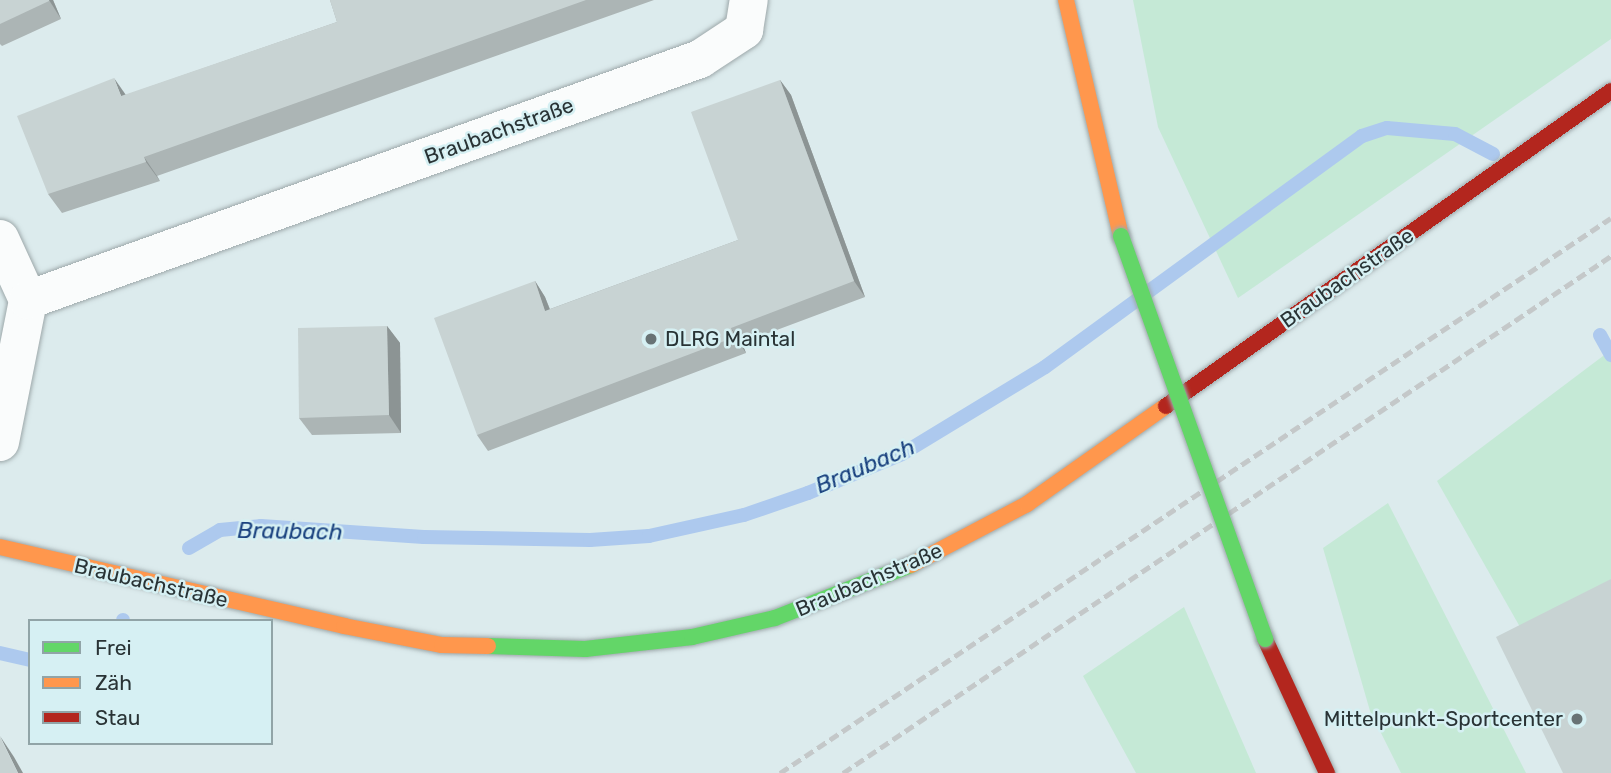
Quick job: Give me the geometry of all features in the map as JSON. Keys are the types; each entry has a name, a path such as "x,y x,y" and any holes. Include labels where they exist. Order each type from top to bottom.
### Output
{"street":[{"path":"1066,0 1121,236 1265,639 1327,773"},
{"name":"Braubachstraße","path":"28,300 700,60 746,15"},
{"name":"Braubachstraße","path":"0,547 331,624 442,645 585,649 692,637 775,618 920,562 1027,504 1611,91"},
{"path":"0,239 28,300 0,442"}],"green space":[{"path":"1133,0 1611,0 1611,39 1238,298 1158,127"},
{"path":"1611,350 1611,596 1524,634 1437,481"},
{"path":"1388,503 1526,773 1401,773 1370,711 1323,548"},
{"path":"1184,607 1256,773 1136,773 1083,676"}],"building":[{"path":"0,0 49,0 49,1 0,24"},
{"path":"330,0 586,0 144,157 146,162 48,194 17,116 114,78 121,96 337,22"},
{"path":"780,80 854,281 731,328 735,337 477,435 434,318 535,281 545,311 738,240 691,112"},
{"path":"387,326 389,415 299,418 298,328"},
{"name":"Mittelpunkt-Sportcenter","path":"1611,579 1611,773 1563,773 1496,637"},
{"path":"0,737 18,773 0,773"}],"waterway":[{"name":"Braubach","path":"189,548 220,530 261,526 424,537 590,540 649,536 744,515 808,493 902,454 1045,367 1362,136 1387,128 1455,134 1493,154"},
{"name":"Braubach","path":"1600,335 1611,355"},
{"name":"Braubach","path":"0,653 28,660"}],"railway":[{"path":"780,773 1611,218"},
{"path":"843,773 1611,256"}],"traffic: fast":[{"path":"1121,236 1265,639"},
{"path":"488,646 585,649 692,637 775,618 911,565"}],"traffic: slow":[{"path":"1066,0 1121,236"},
{"path":"911,565 1027,504 1166,406"},
{"path":"0,547 344,626 442,645 488,646"}],"traffic: jam":[{"path":"1166,406 1611,91"},
{"path":"1265,639 1327,773"}],"place":[{"name":"DLRG Maintal","path":"651,339"},
{"name":"Mittelpunkt-Sportcenter","path":"1577,719"}]}
